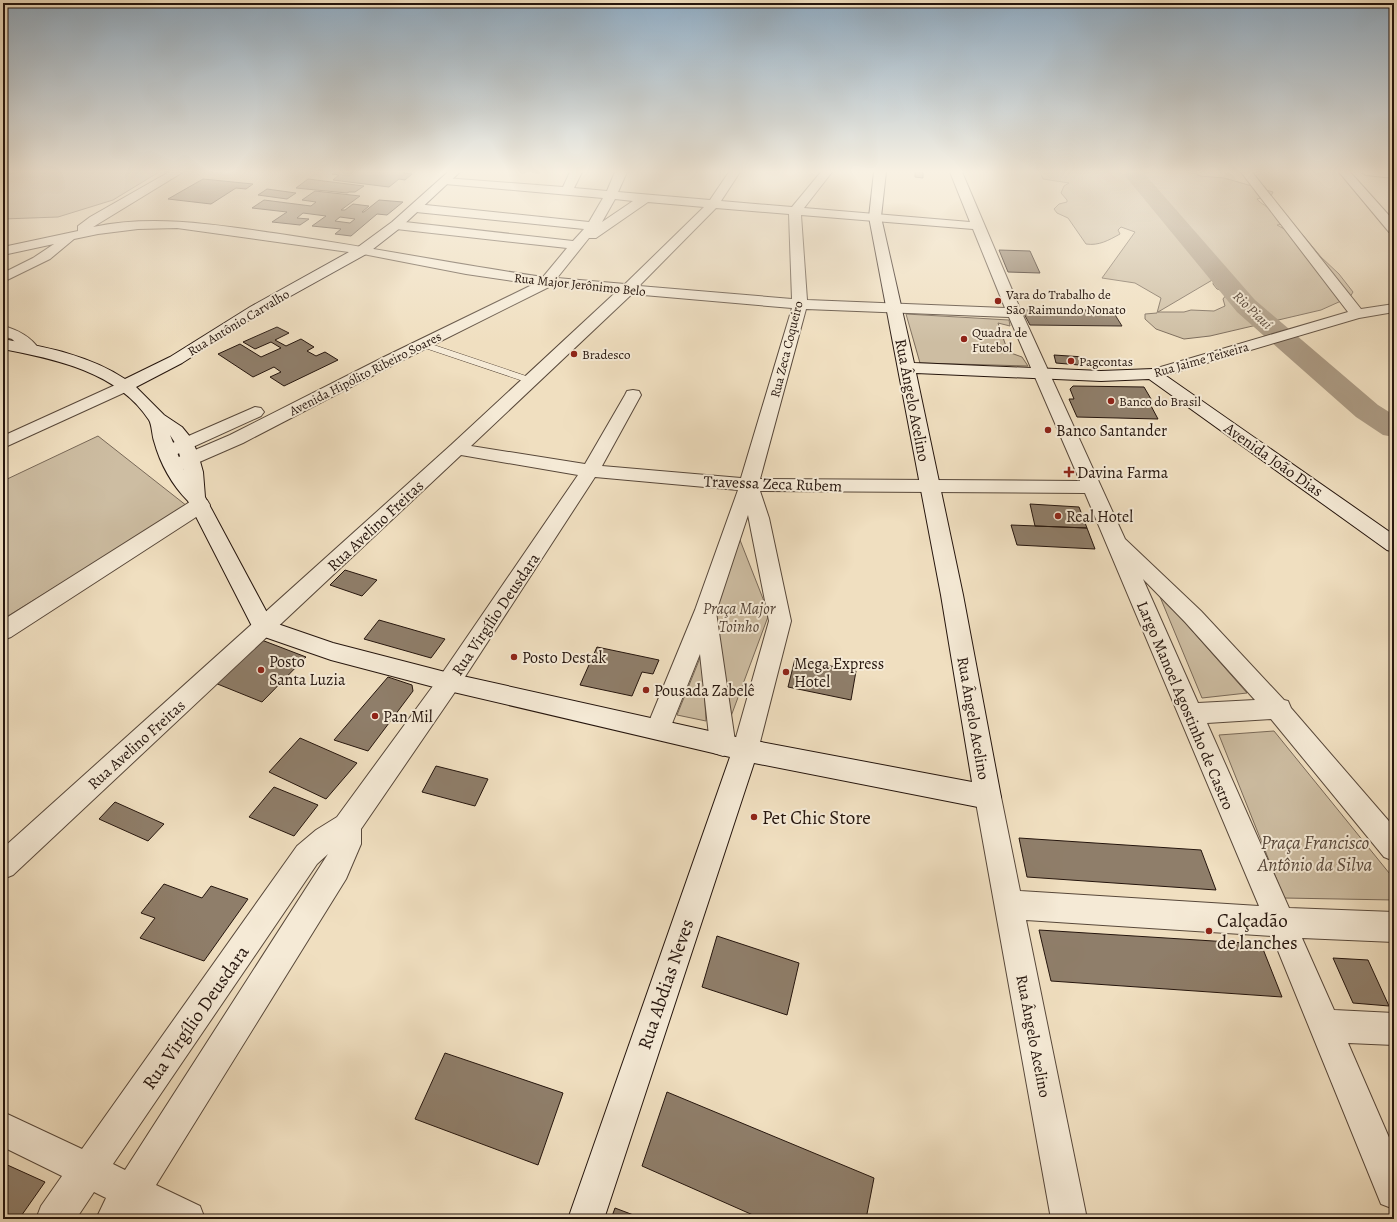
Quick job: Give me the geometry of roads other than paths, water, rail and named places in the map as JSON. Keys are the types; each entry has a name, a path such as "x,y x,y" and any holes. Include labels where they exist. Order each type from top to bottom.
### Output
{"street":[{"path":"3,278 39,262 83,229"},
{"name":"Rua Major Jerônimo Belo","path":"3,251 115,229"},
{"name":"Rua Major Jerônimo Belo","path":"216,229 363,250 466,270 627,290 800,304 1015,313"},
{"name":"Rua Antônio Carvalho","path":"3,443 176,360 255,310 363,250 391,229"},
{"path":"437,229 580,243"},
{"name":"Avenida Hipólito Ribeiro Soares","path":"388,355 422,344 546,280 591,229"},
{"name":"Avenida Hipólito Ribeiro Soares","path":"580,243 600,229"},
{"name":"Rua Avelino Freitas","path":"3,866 264,628 457,449 529,380 627,290 688,229"},
{"name":"Rua Zeca Coqueiro","path":"749,485 800,304 797,229"},
{"name":"Rua Ângelo Acelino","path":"877,229 895,309 929,486 952,595 1008,904 1069,1219"},
{"name":"Largo Manoel Agostinho de Castro","path":"978,229 1040,374 1092,487 1280,922"},
{"path":"1291,229 1357,314"},
{"name":"Avenida Hipólito Ribeiro Soares","path":"179,456 254,430 388,355 546,280"},
{"name":"Rua Jaime Teixeira","path":"907,368 1115,376 1153,374 1357,314 1394,308"},
{"path":"3,331 17,336 31,349"},
{"path":"3,344 31,349 79,362 104,373 124,386 144,403 159,421 161,438 179,456 184,486 198,501 264,628 330,651 449,682 734,747 988,797"},
{"name":"Avenida João Dias","path":"1153,374 1394,545"},
{"name":"Rua Virgílio Deusdara","path":"54,1219 308,854 326,839 348,826 449,682 590,471 632,395"},
{"name":"Travessa Zeca Rubem","path":"457,449 590,471 749,485 1092,487"},
{"path":"658,730 706,610 749,485"},
{"path":"734,747 780,621 759,518 749,485"},
{"path":"3,631 198,501"},
{"path":"1115,540 1169,589 1279,708 1394,848"},
{"path":"706,610 734,747"},
{"path":"1190,714 1279,708"},
{"name":"Rua Abdias Neves","path":"586,1219 734,747"},
{"name":"Rua Virgílio Deusdara","path":"123,1206 336,869 347,844 348,826"},
{"path":"1008,904 1280,922 1394,927"},
{"path":"1280,922 1394,1191"},
{"path":"1325,1026 1394,1029"},
{"path":"3,1129 87,1171 123,1206 187,1219"}],"lane":[{"path":"422,344 529,380"}],"waterway":[{"name":"Rio Piauí","path":"1181,229 1246,306 1367,411 1394,428"}],"place":[{"name":"Vara do Trabalho de São Raimundo Nonato","path":"998,301"},
{"name":"Quadra de Futebol","path":"964,339"},
{"name":"Bradesco","path":"574,354"},
{"name":"Pagcontas","path":"1071,361"},
{"name":"Banco do Brasil","path":"1111,401"},
{"name":"Banco Santander","path":"1048,430"},
{"name":"Davina Farma","path":"1069,472"},
{"name":"Real Hotel","path":"1058,516"},
{"name":"Posto Destak","path":"514,657"},
{"name":"Posto Santa Luzia","path":"261,670"},
{"name":"Mega Express Hotel","path":"786,672"},
{"name":"Pousada Zabelê","path":"646,690"},
{"name":"Pan Mil","path":"375,716"},
{"name":"Pet Chic Store","path":"754,817"},
{"name":"Calçadão de lanches","path":"1209,931"}],"park label":[{"name":"Praça Major Toinho","path":"739,617"},
{"name":"Praça Francisco Antônio da Silva","path":"1315,853"}]}
